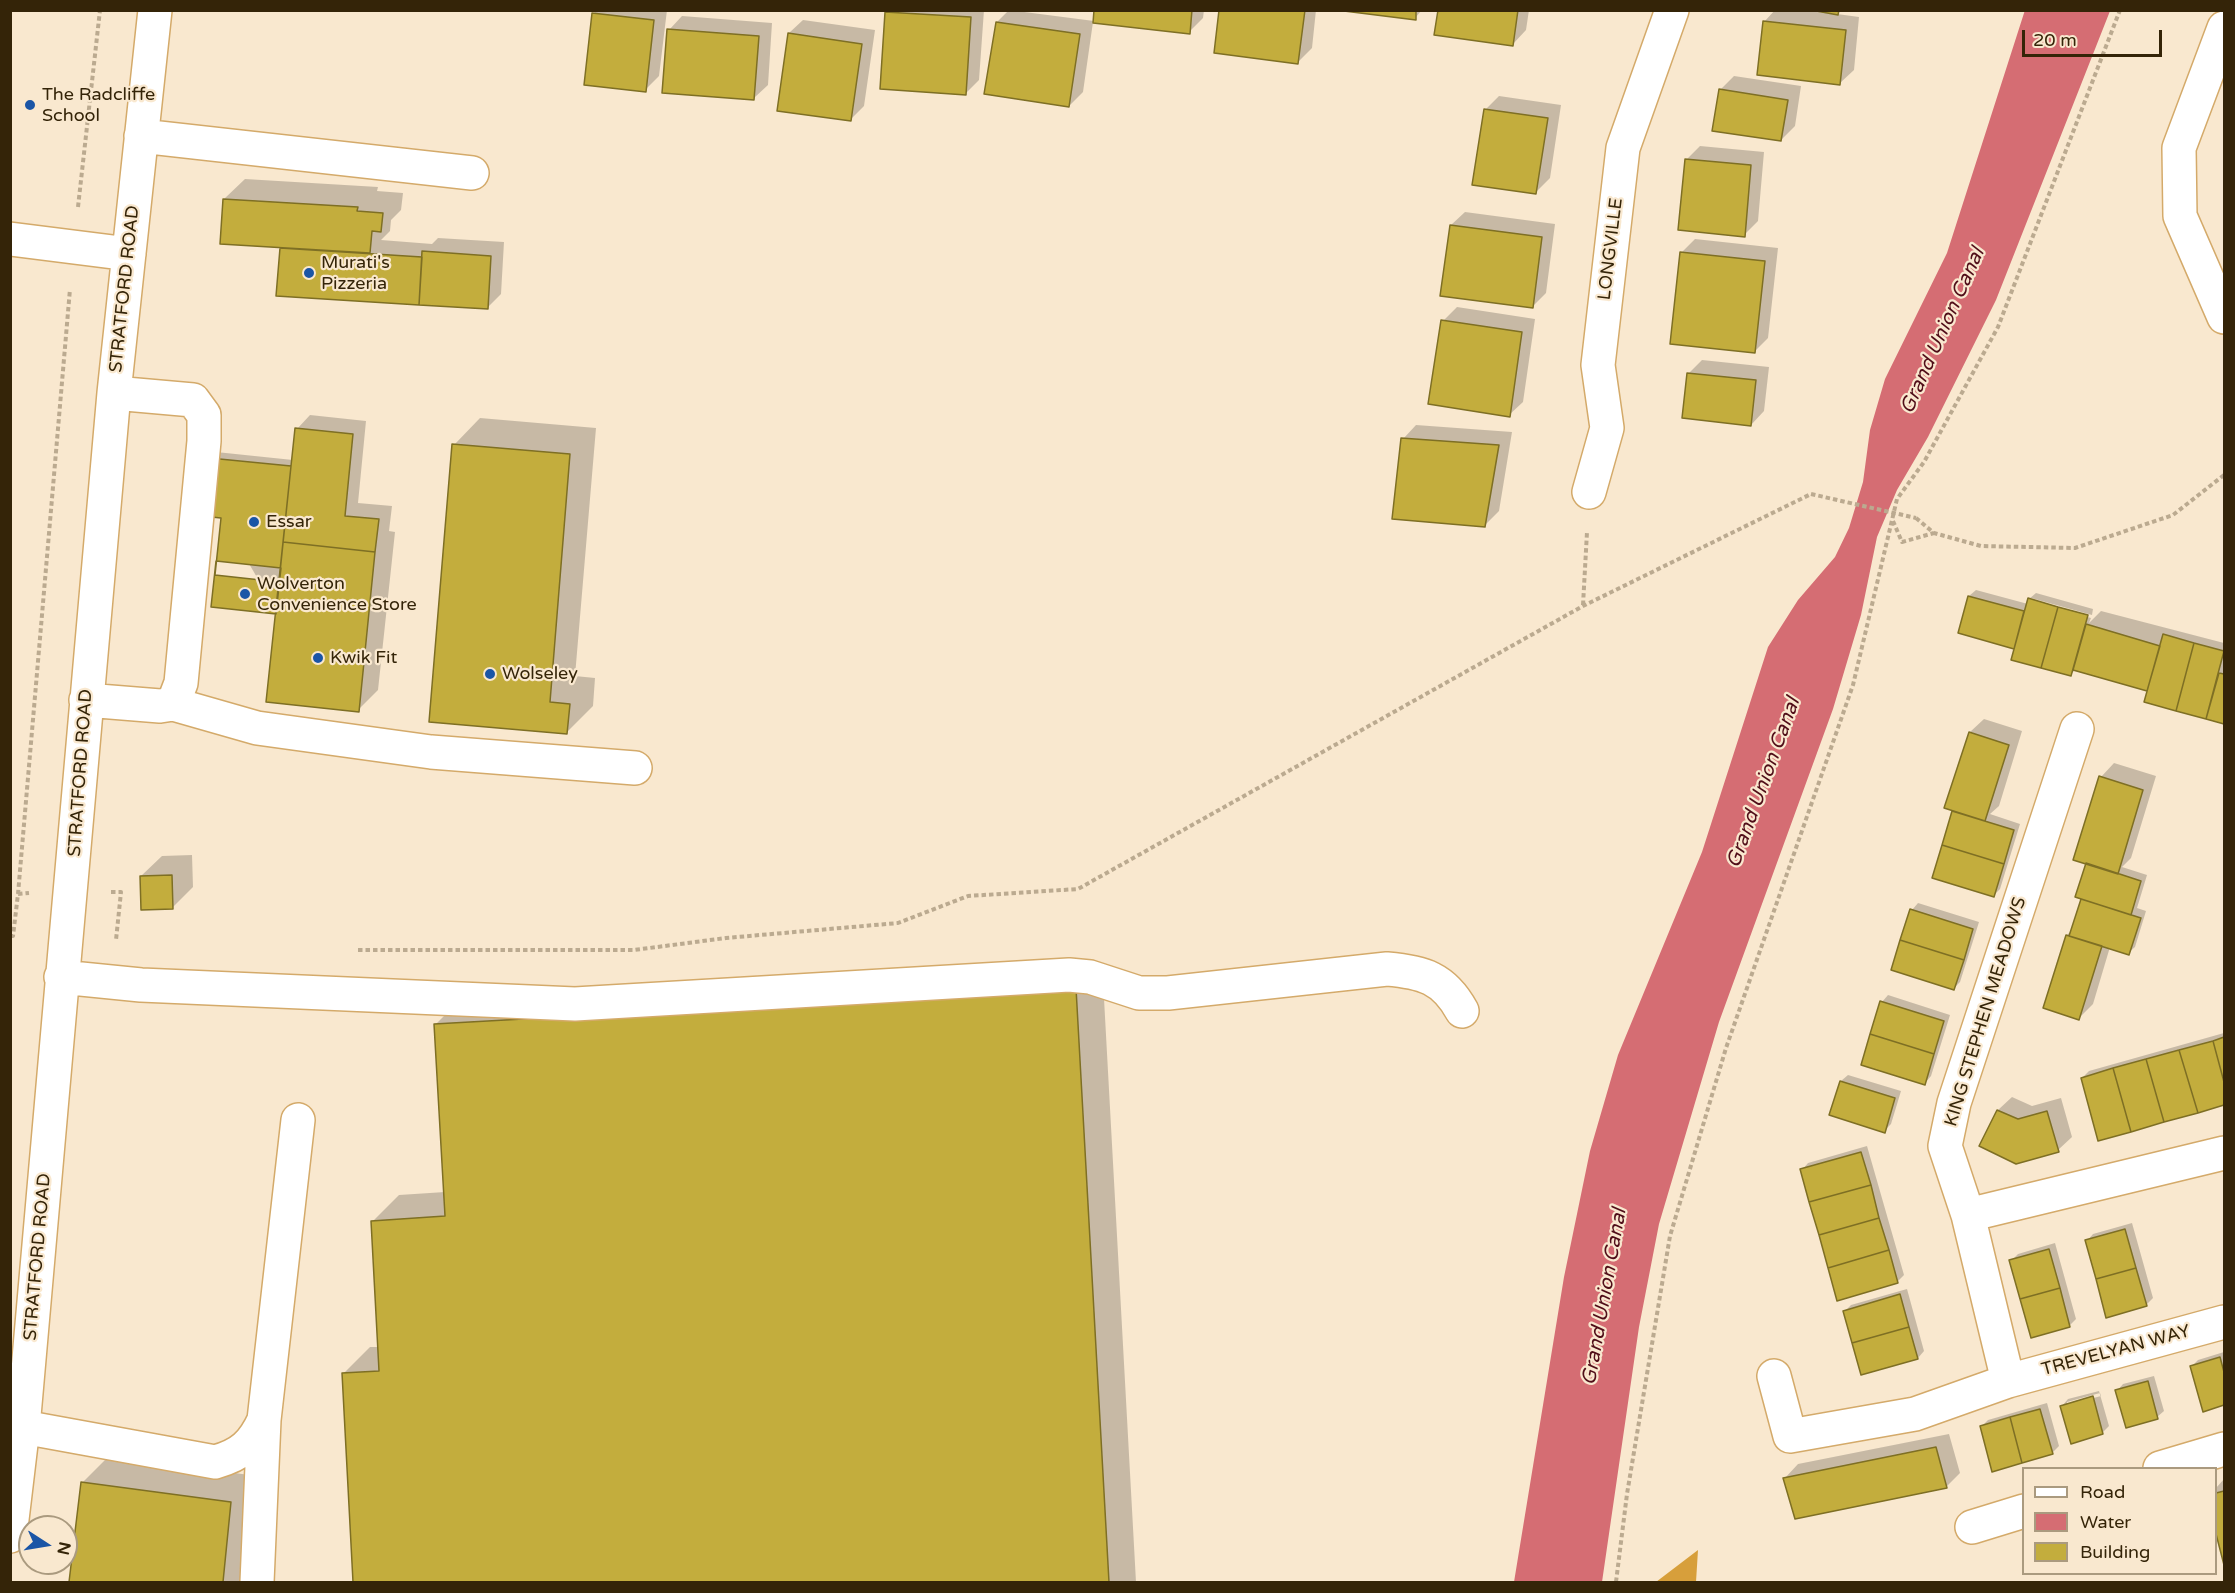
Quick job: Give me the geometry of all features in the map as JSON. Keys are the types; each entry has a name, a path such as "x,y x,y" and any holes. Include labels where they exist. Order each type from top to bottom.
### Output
{"street":[{"name":"STRATFORD ROAD","path":"10,1536 23,1427 114,393 155,10"},
{"name":"LONGVILLE","path":"1589,492 1607,428 1598,365 1623,148 1672,10"},
{"path":"2224,28 2179,148 2180,216 2216,276 2224,317"},
{"path":"141,136 472,173"},
{"path":"10,239 129,254"},
{"path":"114,393 192,400 204,415 181,683 173,704"},
{"path":"86,699 160,706 173,704 268,730 431,752 634,768"},
{"name":"KING STEPHEN MEADOWS","path":"1968,1215 1945,1146 1954,1103 2077,729"},
{"path":"61,977 141,984 575,1004 1069,975 1090,977 1139,993 1168,993 1387,969 1408,971 1436,980 1453,994 1462,1011"},
{"path":"257,1582 264,1420 298,1120"},
{"path":"2008,1381 1968,1215 2224,1153"},
{"name":"TREVELYAN WAY","path":"1774,1376 1790,1436 1915,1414 2008,1381 2224,1322"},
{"path":"23,1427 215,1462 234,1457 247,1448 257,1436 264,1420"},
{"path":"2163,1467 2224,1449"},
{"path":"1972,1527 2022,1512"}],"path":[{"path":"10,936 13,936 18,894 74,246 100,10"},
{"path":"1616,1582 1627,1494 1670,1236 1726,1048 1853,684 1898,499 1924,462 1998,327 2120,10"},
{"path":"354,950 634,950 726,938 898,923 968,896 1078,889 1583,606 1811,494 1916,518 1934,533 1981,546 2075,548 2173,515 2224,475"},
{"path":"1583,606 1589,492"},
{"path":"1893,520 1902,542 1934,533"},
{"path":"18,894 71,891 121,892 115,951"}],"shaded area":[{"path":"1698,1550 1696,1582 1656,1582"}],"water":[{"name":"Grand Union Canal","path":"2025,10 2110,11 1996,300 1928,437 1897,490 1877,537 1861,615 1833,709 1719,1022 1659,1224 1639,1327 1602,1582 1514,1582 1564,1277 1590,1151 1618,1055 1702,852 1768,647 1798,600 1835,557 1849,528 1863,482 1870,430 1885,379 1947,253"}],"building":[{"path":"1094,10 1192,10 1190,34 1093,23"},
{"path":"1219,10 1305,10 1298,64 1214,53"},
{"path":"1336,10 1416,10 1416,20"},
{"path":"1438,10 1518,10 1513,46 1434,35"},
{"path":"1811,10 1839,10 1838,15"},
{"path":"885,12 971,17 966,95 880,89"},
{"path":"592,13 654,20 646,92 584,85"},
{"path":"1763,21 1846,30 1840,85 1757,75"},
{"path":"996,22 1080,34 1069,107 984,94"},
{"path":"667,29 759,36 754,100 662,93"},
{"path":"788,33 862,44 851,121 777,111"},
{"path":"1719,89 1788,100 1781,141 1712,131"},
{"path":"1484,109 1548,118 1536,194 1472,185"},
{"path":"1685,159 1751,165 1745,237 1678,230"},
{"path":"223,199 358,207 357,211 383,213 381,232 372,231 370,253 220,244"},
{"path":"1450,225 1542,237 1533,308 1440,296"},
{"path":"280,248 422,257 419,305 276,296"},
{"path":"422,251 491,256 488,309 419,305"},
{"path":"1680,252 1765,261 1755,353 1670,344"},
{"path":"1441,320 1522,332 1510,417 1428,404"},
{"path":"1687,373 1756,380 1751,426 1682,418"},
{"path":"295,428 353,434 345,516 379,519 375,552 283,542"},
{"path":"1401,438 1499,445 1485,527 1392,519"},
{"path":"452,444 570,454 550,702 570,704 567,734 429,722"},
{"path":"189,456 291,466 279,582 215,575 221,518 183,514"},
{"name":"Kwik Fit","path":"283,542 375,552 359,712 266,702"},
{"name":"Wolverton Convenience Store","path":"216,561 281,568 276,614 211,607"},
{"path":"1968,596 2024,611 2014,649 1958,633"},
{"path":"2028,598 2058,607 2041,668 2011,660"},
{"path":"2058,607 2088,615 2071,676 2041,668"},
{"path":"2086,624 2160,646 2147,691 2073,670"},
{"path":"2163,634 2194,643 2176,711 2144,702"},
{"path":"2194,643 2224,651 2206,719 2176,711"},
{"path":"2219,673 2224,674 2224,724 2206,719"},
{"path":"1969,732 2009,745 1985,821 1944,808"},
{"path":"2099,776 2143,790 2118,874 2073,860"},
{"path":"1952,811 2014,830 2004,864 1942,845"},
{"path":"1942,845 2004,864 1994,897 1932,878"},
{"path":"2086,863 2141,881 2131,915 2075,897"},
{"path":"172,875 173,909 141,910 140,876"},
{"path":"2081,899 2141,918 2129,955 2069,936"},
{"path":"1910,909 1973,929 1964,960 1900,940"},
{"path":"2066,935 2102,946 2079,1020 2043,1008"},
{"path":"1900,940 1964,960 1954,990 1891,970"},
{"path":"1076,988 1109,1582 353,1582 342,1373 379,1371 371,1221 445,1216 434,1024"},
{"path":"1880,1001 1944,1021 1934,1054 1870,1034"},
{"path":"1870,1034 1934,1054 1925,1085 1861,1065"},
{"path":"2224,1037 2224,1082 2213,1041"},
{"path":"2213,1041 2224,1082 2224,1105 2198,1113 2179,1050"},
{"path":"2179,1050 2198,1113 2164,1122 2146,1059"},
{"path":"2146,1059 2164,1122 2131,1132 2113,1068"},
{"path":"2113,1068 2131,1132 2098,1141 2081,1078"},
{"path":"1840,1081 1895,1098 1885,1133 1829,1115"},
{"path":"1997,1110 2018,1119 2047,1111 2059,1152 2016,1164 1979,1146"},
{"path":"1861,1152 1871,1185 1809,1202 1800,1169"},
{"path":"1871,1185 1879,1218 1819,1235 1809,1202"},
{"path":"1879,1218 1889,1250 1828,1268 1819,1235"},
{"path":"2125,1229 2136,1268 2096,1279 2085,1240"},
{"path":"2049,1249 2060,1288 2020,1299 2009,1260"},
{"path":"1889,1250 1898,1283 1837,1301 1828,1268"},
{"path":"2136,1268 2147,1306 2106,1318 2096,1279"},
{"path":"2060,1288 2070,1327 2031,1338 2020,1299"},
{"path":"1900,1294 1909,1327 1852,1343 1843,1311"},
{"path":"1909,1327 1918,1359 1861,1375 1852,1343"},
{"path":"2220,1357 2224,1372 2224,1405 2203,1412 2190,1366"},
{"path":"2148,1381 2158,1419 2126,1428 2115,1390"},
{"path":"2093,1396 2103,1434 2071,1444 2060,1406"},
{"path":"2040,1409 2053,1454 2022,1463 2010,1417"},
{"path":"2010,1417 2022,1463 1992,1472 1980,1426"},
{"path":"1936,1447 1947,1488 1795,1519 1783,1478"},
{"path":"81,1482 231,1502 223,1582 69,1582 70,1575 78,1575 77,1515"},
{"path":"2224,1491 2224,1565 2217,1538 2217,1493"}],"place":[{"name":"The Radcliffe School","path":"30,105"},
{"name":"Murati's Pizzeria","path":"309,273"},
{"name":"Essar","path":"254,522"},
{"name":"Wolverton Convenience Store","path":"245,594"},
{"name":"Kwik Fit","path":"318,658"},
{"name":"Wolseley","path":"490,674"}]}
